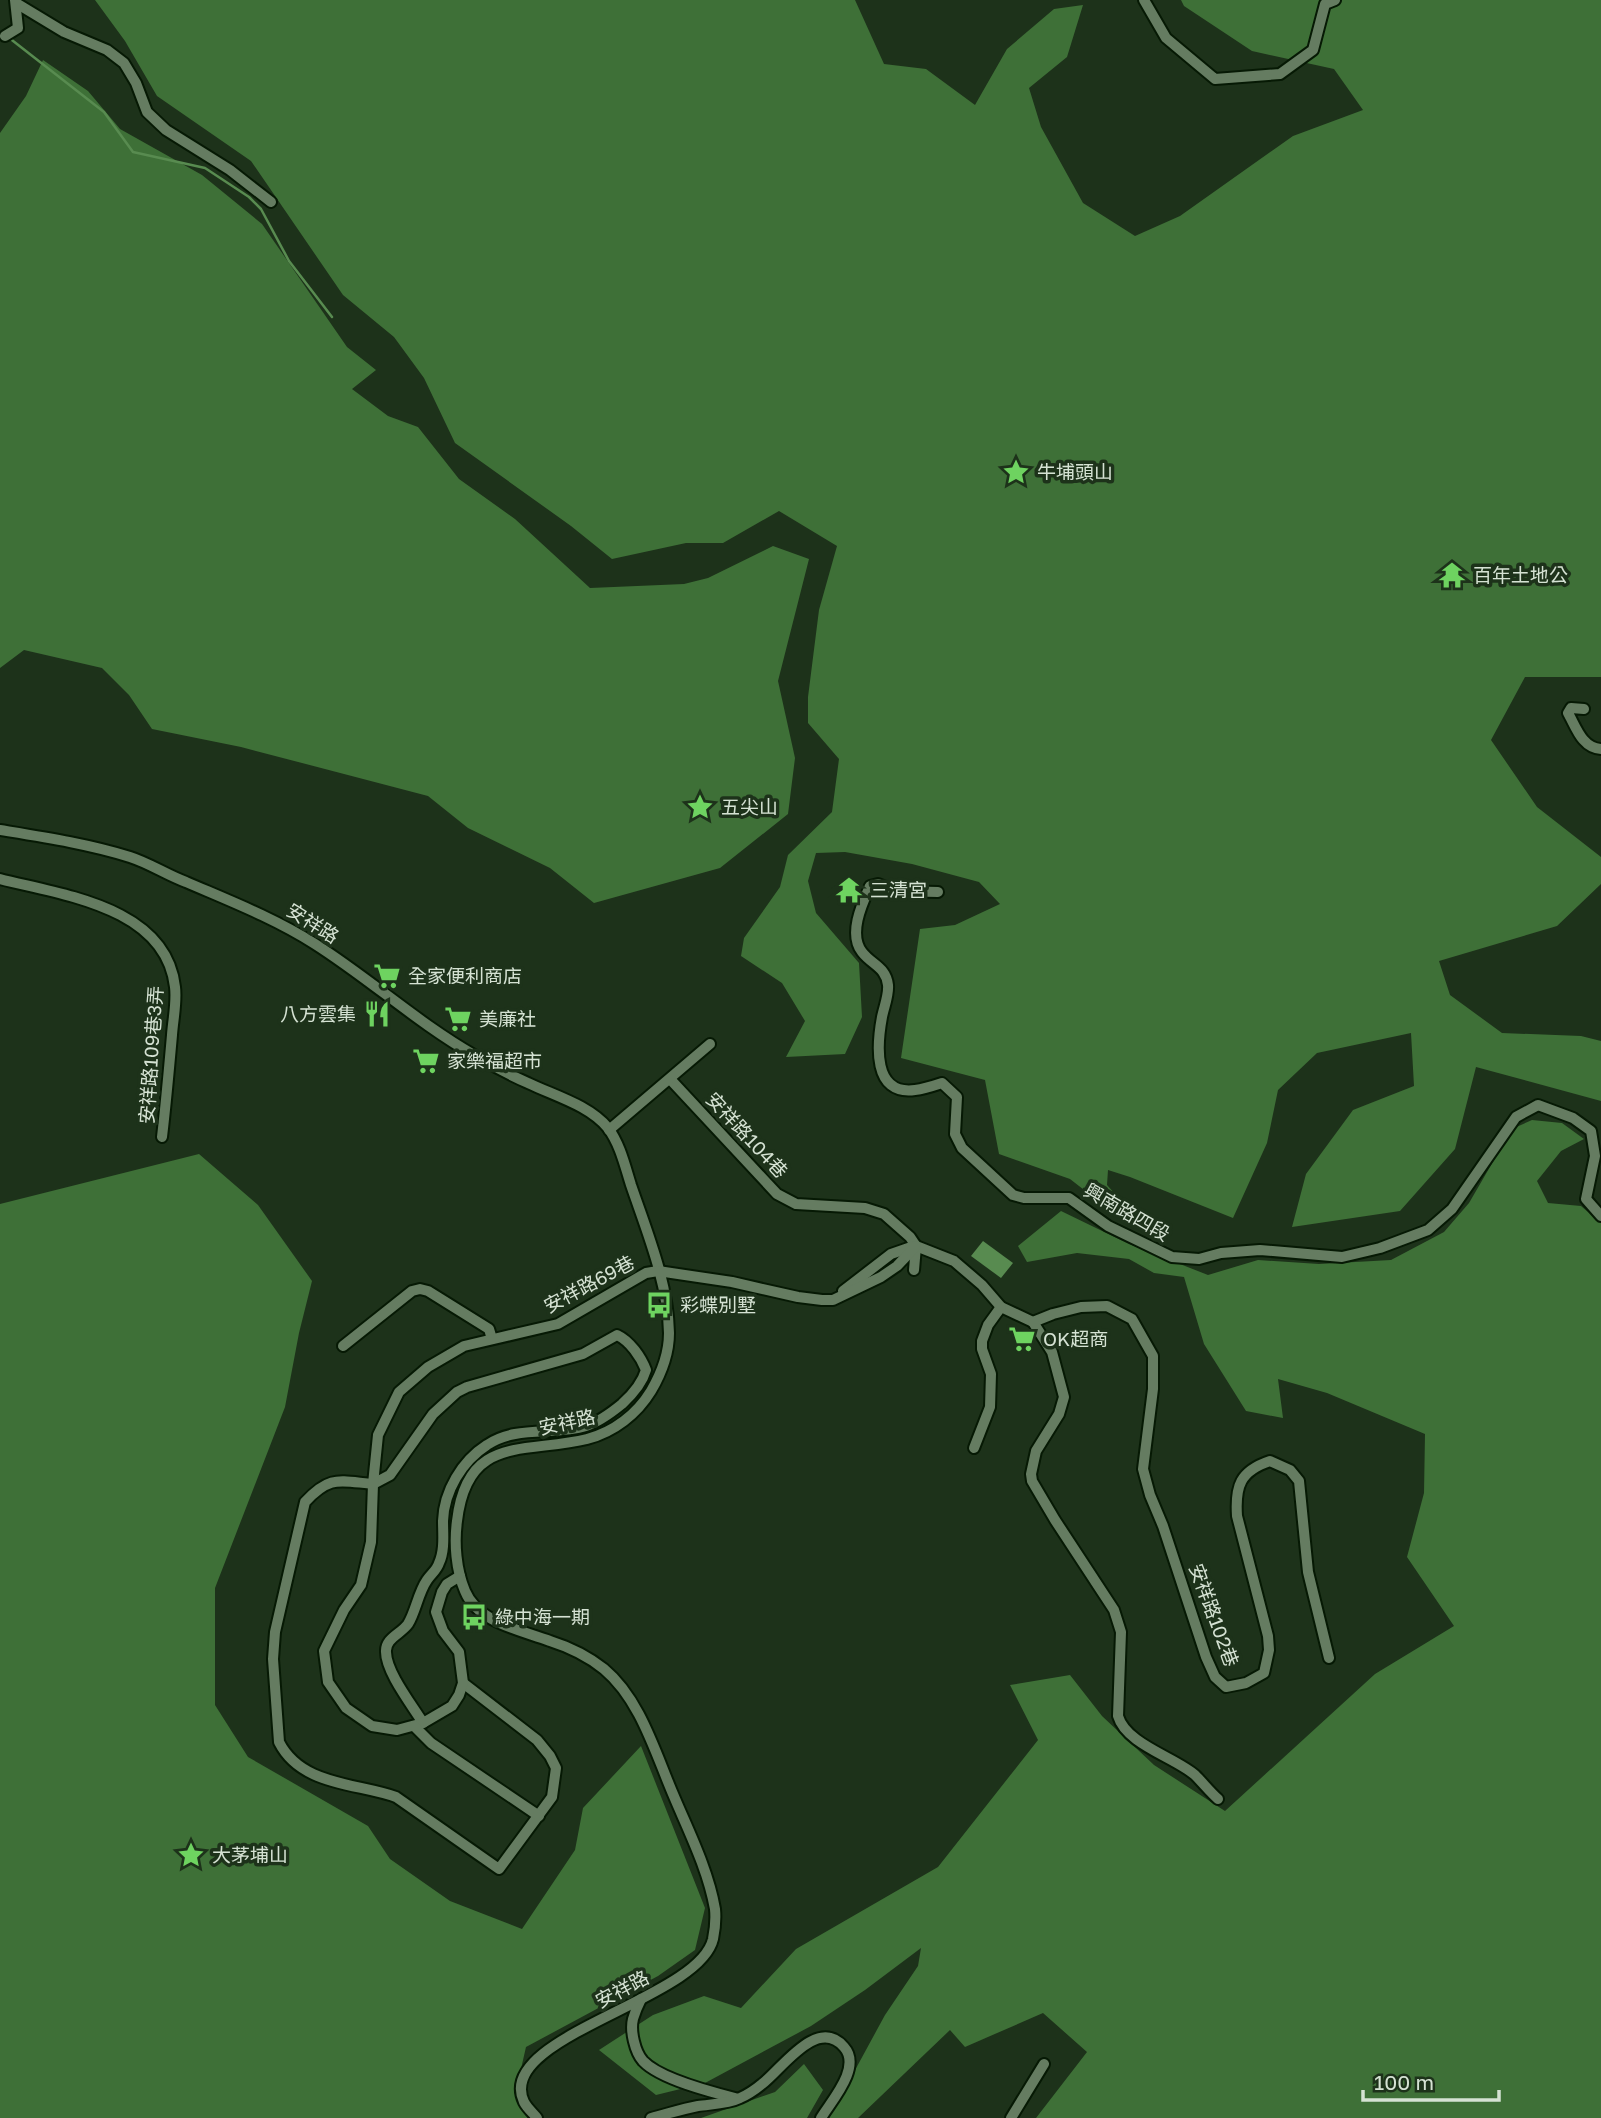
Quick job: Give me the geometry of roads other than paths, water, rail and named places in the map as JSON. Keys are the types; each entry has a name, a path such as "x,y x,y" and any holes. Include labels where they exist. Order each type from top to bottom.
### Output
{"street":[{"path":"1144,0 1166,38 1215,79 1280,74 1313,50 1325,4 1335,0"},
{"path":"5,36 18,28 16,1"},
{"path":"16,1 64,32 107,50 124,63 136,83 147,112 166,130 230,170 271,202"},
{"path":"1584,709 1571,708 1568,713 1583,740 1594,748 1601,749"},
{"name":"安祥路","path":"0,830 125,855 272,918 318,946 464,1049 522,1081 582,1107 609,1130 618,1146 666,1298 669,1340 659,1377 645,1401 619,1424 592,1438 501,1452 478,1467 469,1478 458,1512 455,1535 460,1576 465,1592 477,1610 492,1619 577,1652 604,1669 620,1685 633,1704 698,1853 716,1919 712,1944 704,1958 670,1983 565,2038 529,2065 522,2083 522,2095 523,2101 537,2118"},
{"name":"安祥路109巷3弄","path":"0,878 91,902 117,913 143,929 169,959 176,991 162,1137"},
{"name":"興南路四段","path":"938,891 896,891 878,884 870,886 866,894 856,937 862,952 885,972 888,988 881,1019 880,1071 887,1082 902,1089 914,1091 942,1083 957,1097 955,1134 962,1148 1013,1195 1024,1198 1069,1198 1108,1226 1172,1257 1199,1259 1221,1253 1260,1251 1342,1257 1380,1248 1427,1230 1452,1209 1516,1117 1538,1105 1573,1118 1591,1130 1595,1156 1586,1199 1601,1216"},
{"path":"609,1130 710,1044"},
{"name":"安祥路104巷","path":"670,1079 777,1194 796,1204 865,1208 884,1214 910,1237 916,1246"},
{"path":"914,1270 916,1246"},
{"path":"658,1271 732,1282 798,1297 833,1300 881,1278 916,1246"},
{"path":"916,1246 954,1261 982,1284 1001,1307 1033,1322 1052,1352 1064,1396 1059,1414 1036,1451 1032,1481 1114,1609 1121,1632 1120,1724 1140,1742 1194,1774 1218,1799"},
{"name":"安祥路69巷","path":"418,1724 397,1730 372,1726 346,1708 328,1682 324,1651 344,1610 362,1585 371,1542 378,1436 399,1392 428,1367 464,1346 558,1324 646,1273 658,1271"},
{"path":"343,1346 412,1291 420,1289 428,1291 489,1329 492,1339"},
{"name":"安祥路102巷","path":"1033,1322 1081,1307 1107,1306 1132,1319 1153,1356 1153,1389 1143,1469 1215,1677 1226,1687 1246,1683 1264,1673 1267,1663 1268,1636 1237,1516 1236,1500 1241,1480 1254,1466 1270,1461 1290,1469 1299,1481 1308,1572 1329,1658"},
{"path":"974,1448 990,1407 991,1374 982,1349 982,1341 988,1325 1001,1307"},
{"path":"463,1684 537,1740 550,1756 555,1768 552,1797 499,1870 396,1797 328,1781 298,1764 285,1753 279,1742 273,1660 275,1632 306,1502 318,1488 333,1480 373,1484 390,1475 433,1414 457,1392 583,1354 613,1335 622,1337 646,1370 640,1386 615,1410 585,1427 509,1435 488,1444 464,1466 454,1480 445,1504 443,1554 438,1566 426,1581 408,1624 388,1642 385,1650 391,1670 418,1724 431,1743 538,1816"},
{"path":"418,1724 452,1706 463,1684 459,1652 443,1631 436,1612 447,1584 460,1576"},
{"path":"641,1998 632,2021 634,2041 643,2061 702,2090 738,2099"},
{"path":"651,2118 738,2099 762,2084 806,2043 827,2038 844,2046 851,2064 821,2118"},
{"path":"1011,2118 1044,2064"}],"waterway":[{"path":"8,37 104,112 133,152 205,168 249,197 261,209 289,261 332,317"}],"place":[{"name":"牛埔頭山","path":"1016,472"},
{"name":"百年土地公","path":"1452,575"},
{"name":"五尖山","path":"700,807"},
{"name":"三清宮","path":"849,890"},
{"name":"全家便利商店","path":"387,976"},
{"name":"八方雲集","path":"377,1014"},
{"name":"美廉社","path":"458,1019"},
{"name":"家樂福超市","path":"426,1061"},
{"name":"彩蝶別墅","path":"659,1305"},
{"name":"OK超商","path":"1022,1339"},
{"name":"綠中海一期","path":"474,1617"},
{"name":"大茅埔山","path":"191,1855"}]}
